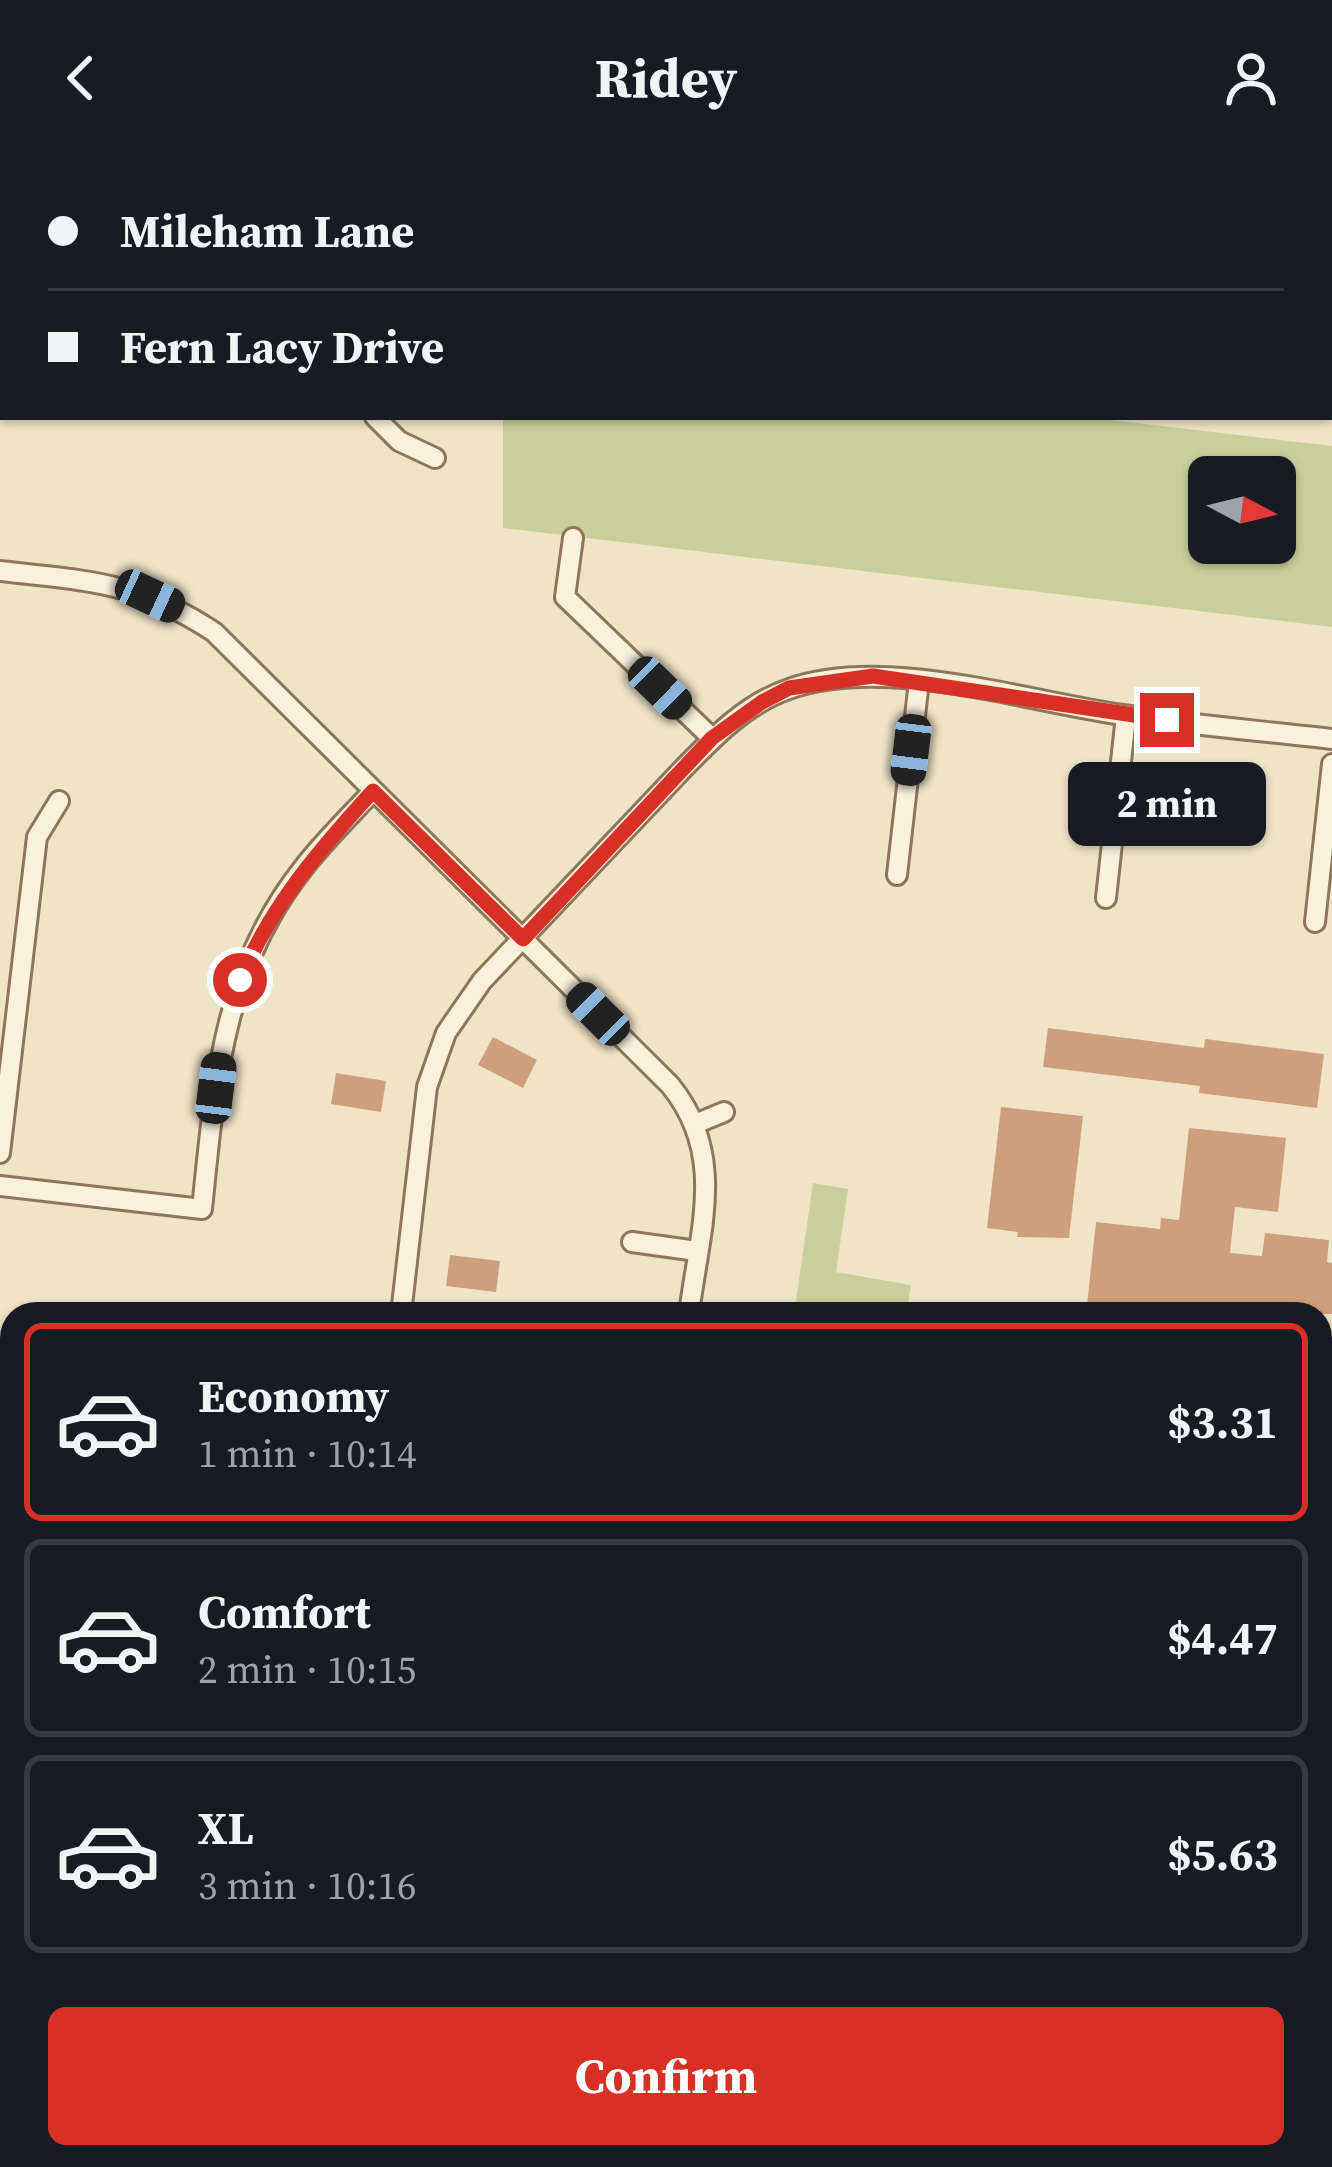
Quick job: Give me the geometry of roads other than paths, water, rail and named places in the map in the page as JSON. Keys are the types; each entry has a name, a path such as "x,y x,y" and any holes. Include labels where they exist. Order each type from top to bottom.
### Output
{"street":[{"path":"378,420 399,441 436,458"},
{"path":"573,538 565,597 712,738"},
{"path":"0,571 136,590 178,608 214,632 670,1085 695,1124 704,1150 706,1181 691,1302"},
{"path":"402,1302 427,1087 446,1033 482,981 712,738 762,702 789,688 873,676 1126,716 1332,739"},
{"path":"897,875 919,681"},
{"path":"1106,898 1126,716"},
{"path":"1315,922 1332,764"},
{"path":"0,1186 202,1210 219,1061 240,980 263,930 295,880 373,791"},
{"path":"0,1153 10,982 37,837 59,801"},
{"path":"695,1124 724,1112"},
{"path":"632,1242 697,1251"}]}
